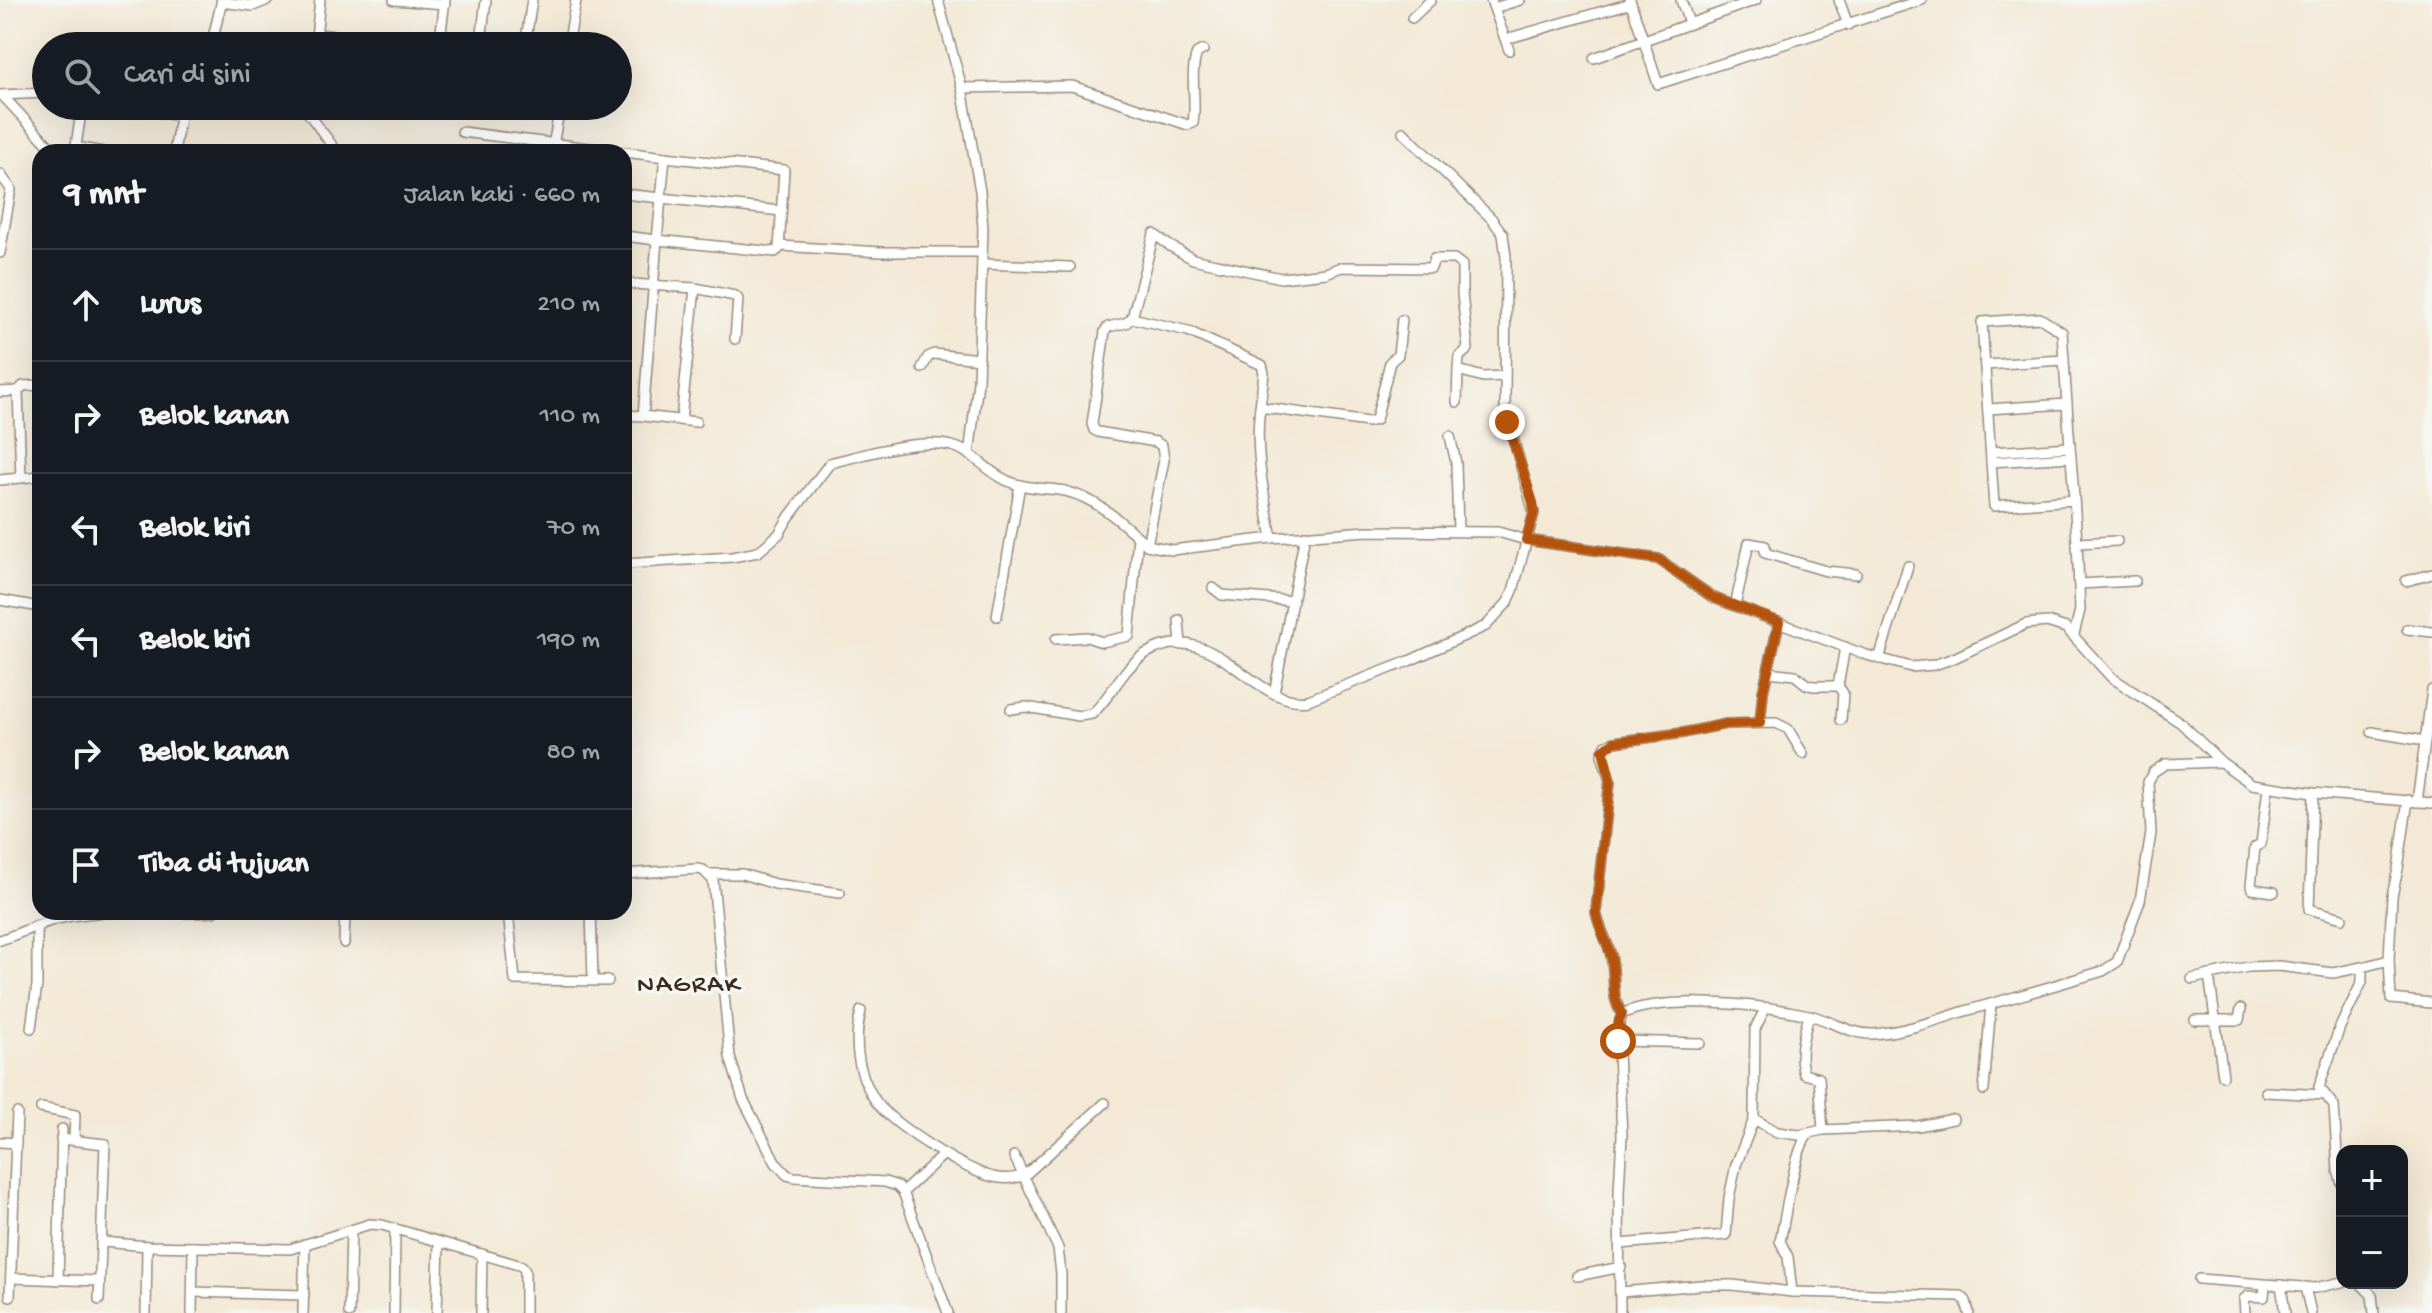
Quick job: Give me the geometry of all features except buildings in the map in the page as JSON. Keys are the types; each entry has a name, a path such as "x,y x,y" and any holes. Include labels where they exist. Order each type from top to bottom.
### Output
{"street":[{"path":"214,32 222,1 253,6 268,0"},
{"path":"317,32 320,0"},
{"path":"394,0 445,2 441,32"},
{"path":"482,32 486,0"},
{"path":"527,32 532,0"},
{"path":"570,32 576,0"},
{"path":"938,0 962,88 980,191 982,264 979,359 969,455"},
{"path":"1412,18 1431,0"},
{"path":"1509,50 1492,4 1520,0"},
{"path":"1681,0 1689,23"},
{"path":"1594,58 1689,23 1726,5 1756,0"},
{"path":"1839,0 1848,25"},
{"path":"1506,39 1630,2 1658,84 1922,0"},
{"path":"962,88 1072,86 1188,125 1193,123 1195,113 1194,61 1197,53 1203,50"},
{"path":"1,95 32,94"},
{"path":"1,95 47,144"},
{"path":"76,144 80,120"},
{"path":"175,144 179,120"},
{"path":"313,120 330,144"},
{"path":"553,144 557,120"},
{"path":"462,132 530,144"},
{"path":"1011,709 1026,707 1079,716 1092,714 1134,662 1155,650 1181,645 1214,653 1274,693 1298,701 1308,700 1409,661 1486,626 1508,602 1534,513 1507,422 1504,376 1506,257 1503,234 1491,218 1403,132"},
{"path":"632,153 782,168 785,173 778,251 632,237"},
{"path":"643,416 659,198 665,157"},
{"path":"0,174 11,189 0,253"},
{"path":"632,195 781,211"},
{"path":"1147,545 1164,460 1162,446 1156,442 1098,432 1092,424 1105,331 1132,318 1154,234 1193,259 1281,278 1326,273 1341,267 1431,268 1434,259 1454,259 1462,265 1468,349 1457,360 1457,402"},
{"path":"780,246 881,252 982,252"},
{"path":"982,264 1070,267"},
{"path":"632,284 695,288 737,297 735,339"},
{"path":"681,420 695,288"},
{"path":"1132,318 1188,331 1262,365 1258,466 1264,484 1272,538"},
{"path":"2074,500 1994,506 1982,322 2040,318 2062,332 2070,452 2074,500 2077,543 2079,584 2080,610 2074,634"},
{"path":"1260,407 1368,422 1376,420 1390,362 1398,355 1402,320"},
{"path":"922,368 928,357 934,354 979,359"},
{"path":"1985,365 2064,360"},
{"path":"1458,370 1483,377 1504,376"},
{"path":"0,392 18,391 23,386 32,385"},
{"path":"18,391 21,478"},
{"path":"1988,409 2067,404"},
{"path":"632,415 696,422"},
{"path":"1450,436 1456,463 1458,530"},
{"path":"632,563 732,557 758,552 779,534 830,463 868,453 927,444 947,446 969,455 993,473 1020,485 1065,491 1089,500 1147,545 1172,550 1305,535 1458,530 1498,532 1526,540 1658,559 1714,598 1879,659 1911,667 1934,665 2037,622 2057,624 2074,634 2111,677 2181,723 2240,777 2268,788 2432,803"},
{"path":"1991,457 2070,452"},
{"path":"0,480 32,477"},
{"path":"997,616 1020,485"},
{"path":"1274,693 1305,535"},
{"path":"1056,639 1087,637 1102,642 1129,636 1138,537"},
{"path":"2077,543 2117,541"},
{"path":"1735,606 1749,543 1765,546 1765,553 1826,571 1856,574"},
{"path":"1879,659 1908,566"},
{"path":"2406,581 2432,574"},
{"path":"2079,584 2135,581"},
{"path":"1213,588 1222,595 1293,601"},
{"path":"0,600 32,606"},
{"path":"1179,620 1181,645"},
{"path":"1760,723 1763,692 1779,622"},
{"path":"2407,629 2432,632"},
{"path":"1841,720 1843,693 1838,686 1845,647"},
{"path":"1768,672 1795,675 1813,686 1838,686"},
{"path":"2432,690 2425,741 2392,896 2389,960 2391,999 2432,1003"},
{"path":"1622,1014 1615,1004 1612,958 1596,912 1610,781 1603,750 1614,742 1726,724 1776,723 1788,729 1803,754"},
{"path":"2372,732 2425,741"},
{"path":"1620,1313 1622,1135 1618,1041 1622,1014 1637,1009 1735,1004 1809,1015 1858,1032 1874,1034 1911,1027 2103,971 2117,962 2140,901 2151,833 2148,782 2153,772 2165,764 2221,762"},
{"path":"2268,788 2261,844 2255,847 2251,886 2252,889 2274,892"},
{"path":"2313,793 2309,909 2342,918"},
{"path":"632,873 697,869 709,874 742,874 775,884 840,893"},
{"path":"709,874 715,888 730,1057 743,1099 776,1163 787,1175 891,1183 903,1192 948,1313"},
{"path":"0,940 55,920"},
{"path":"344,943 345,920"},
{"path":"509,920 515,980 608,981"},
{"path":"591,920 593,980"},
{"path":"31,1028 37,985 37,926"},
{"path":"2192,979 2248,967 2279,966 2333,973 2389,960"},
{"path":"2336,1145 2334,1106 2319,1087 2340,1027 2362,982 2362,967"},
{"path":"2209,975 2223,1076"},
{"path":"1984,1090 1991,1004"},
{"path":"1620,1244 1726,1235 1736,1165 1754,1119 1755,1029 1765,1009"},
{"path":"2195,1020 2239,1020 2241,1009"},
{"path":"861,1011 855,1034 856,1052 864,1081 877,1103 944,1154 990,1177 1008,1180 1024,1176 1105,1103"},
{"path":"1809,1015 1803,1037 1801,1066 1804,1074 1819,1078 1823,1130"},
{"path":"1618,1041 1700,1043"},
{"path":"2266,1092 2325,1095"},
{"path":"41,1108 75,1115 74,1140"},
{"path":"10,1296 17,1113"},
{"path":"1754,1119 1777,1132 1799,1135 1823,1130 1918,1126 1953,1119"},
{"path":"58,1280 62,1134 74,1140 105,1144 99,1300"},
{"path":"1792,1292 1788,1257 1780,1241 1799,1154 1804,1138 1809,1134"},
{"path":"0,1142 16,1143"},
{"path":"903,1192 944,1154"},
{"path":"1014,1156 1058,1248 1061,1313"},
{"path":"103,1242 290,1249 370,1224 382,1225 522,1266 525,1271 525,1313"},
{"path":"349,1313 351,1230"},
{"path":"394,1313 395,1230"},
{"path":"437,1313 439,1242"},
{"path":"303,1313 305,1244"},
{"path":"146,1313 147,1246"},
{"path":"192,1313 193,1247"},
{"path":"481,1313 482,1254"},
{"path":"1577,1276 1621,1267"},
{"path":"11,1278 99,1281"},
{"path":"2199,1279 2305,1287 2336,1284"},
{"path":"1621,1292 1732,1285 1792,1292 1961,1296 1969,1313"},
{"path":"2245,1313 2244,1299 2248,1296 2264,1297 2265,1285"},
{"path":"2281,1285 2285,1313"},
{"path":"2305,1287 2311,1313"},
{"path":"2366,1289 2372,1295 2374,1313"},
{"path":"193,1292 304,1295"}],"district":[{"name":"NAGRAK","path":"689,982"}],"route":[{"path":"1507,422 1533,503 1534,513 1526,540 1658,559 1714,598 1779,622 1763,692 1760,723 1726,724 1614,742 1603,750 1610,781 1596,912 1612,958 1615,1004 1622,1014 1618,1041"}]}
